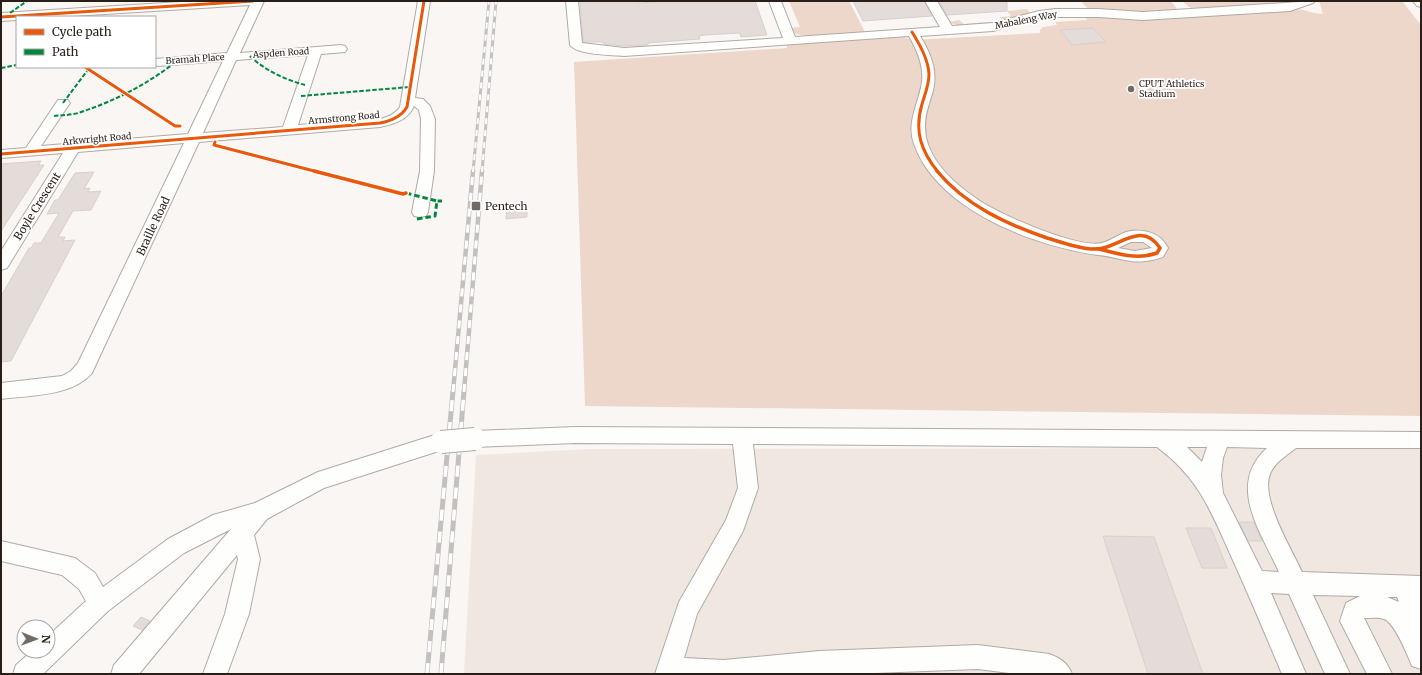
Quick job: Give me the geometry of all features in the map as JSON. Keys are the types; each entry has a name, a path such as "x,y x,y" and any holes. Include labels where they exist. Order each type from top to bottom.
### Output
{"street":[{"path":"1,17 253,1"},
{"name":"Braille Road","path":"1,391 65,383 78,376 85,368 258,1"},
{"name":"Armstrong Road","path":"194,138 386,122 396,118 403,113 408,102 424,1"},
{"name":"Mabaleng Way","path":"572,1 576,45 583,48 624,52 994,27 1039,16 1055,14 1099,13 1143,16 1290,7 1309,1"},
{"path":"775,1 790,41"},
{"path":"931,1 947,18 948,30"},
{"path":"1177,1 1190,13"},
{"path":"1,28 15,16"},
{"path":"926,19 947,18"},
{"path":"912,32 925,55 929,70 927,88 920,110 918,131 919,138 926,155 939,173 981,209 1007,223 1056,240 1099,249"},
{"path":"316,51 341,49"},
{"name":"Aspden Road","path":"232,56 316,51 289,131"},
{"name":"Bramah Place","path":"158,62 232,56"},
{"path":"408,102 418,102 425,109 428,119 427,171 420,212"},
{"path":"30,152 63,103"},
{"name":"Arkwright Road","path":"1,154 194,138"},
{"name":"Boyle Crescent","path":"1,264 73,149"},
{"path":"25,674 100,603 176,546 221,522 259,512 318,481 441,442 475,439 575,435 1421,440"},
{"path":"742,436 748,488 735,524 687,610 668,672 724,672 819,663 906,667 978,657 1049,666 1060,674"},
{"path":"1160,438 1196,467 1214,493 1255,582 1294,674"},
{"path":"1214,493 1211,475 1213,458 1220,438"},
{"path":"1292,439 1269,459 1263,468 1258,479 1258,494 1264,513 1295,583 1338,674"},
{"path":"123,674 259,512"},
{"path":"215,674 237,614 249,560 242,532"},
{"path":"1,551 67,566 87,581 100,603"},
{"path":"1255,582 1412,586 1421,619"},
{"path":"1380,674 1352,621 1352,614 1355,609 1362,607 1386,608 1391,610 1402,622 1421,657"}],"shaded area":[{"path":"789,1 849,1 865,32 809,36 795,34 791,28 800,27"},
{"path":"1171,1 1177,9 1175,11 1144,13 1088,9 1082,2"},
{"path":"1182,1 1295,1 1287,3 1197,9 1189,7"},
{"path":"1319,1 1402,1 1421,25 1421,416 585,406 574,62 787,48 786,44 900,36 912,40 1040,33 1040,30 1043,27 1057,25 1055,22 1087,20 1085,17 1295,9 1323,14"},
{"path":"1027,9 1031,14 1013,19 989,24 966,26 957,25 950,22 959,20 964,24 1002,21 1000,17 1011,16 1007,11"},
{"path":"1421,448 1421,674 464,674 476,455 590,449"}],"building":[{"path":"580,1 639,1 639,3 670,1 755,1 767,35 741,37 740,33 705,35 699,36 700,39 648,43 648,45 624,46 604,44 603,42 583,42"},
{"path":"853,1 924,1 932,16 863,21"},
{"path":"939,1 1007,1 1007,11 947,15"},
{"path":"1093,28 1106,42 1072,45 1060,30"},
{"path":"41,161 38,165 44,165 1,231 1,164"},
{"path":"94,172 84,189 90,188 88,192 101,191 91,210 73,211 58,237 65,237 63,241 75,240 11,361 1,362 1,296 29,248 31,248 34,243 41,243 59,213 47,214 55,200 58,200 75,173"},
{"path":"527,203 527,217 506,219 507,205"},
{"path":"1239,522 1254,522 1262,541 1248,541"},
{"path":"1186,528 1211,528 1227,568 1202,568"},
{"path":"1103,536 1154,537 1203,674 1148,674"},
{"path":"141,617 150,621 142,630 133,626"}],"railway":[{"path":"473,172 489,1"},
{"path":"482,172 496,1"},
{"path":"453,392 473,171"},
{"path":"464,392 482,171"},
{"path":"427,674 453,391"},
{"path":"441,674 464,391"}],"marked path":[{"path":"10,13 27,1"},
{"path":"250,56 276,74 305,85"},
{"path":"54,116 83,112 128,92 163,72 178,60"},
{"path":"1,68 16,65"},
{"path":"63,103 89,68"},
{"path":"301,96 410,87"},
{"path":"406,193 437,201"},
{"path":"417,219 435,216 437,201 442,201"}],"cycle path":[{"path":"17,16 253,1"},
{"path":"1,154 380,123 392,120 399,116 407,107 424,1"},
{"path":"1,17 16,16"},
{"path":"912,32 926,59 929,74 929,81 918,120 920,142 925,154 941,176 961,195 981,209 1022,228 1057,241 1074,246 1101,249 1130,236 1142,236 1149,238 1160,248 1157,253 1135,257 1099,249"},
{"path":"87,68 175,126 180,126"},
{"path":"215,142 214,145 403,194 406,193"}],"place":[{"name":"CPUT Athletics Stadium","path":"1131,89"},
{"name":"Pentech","path":"476,206"}]}
